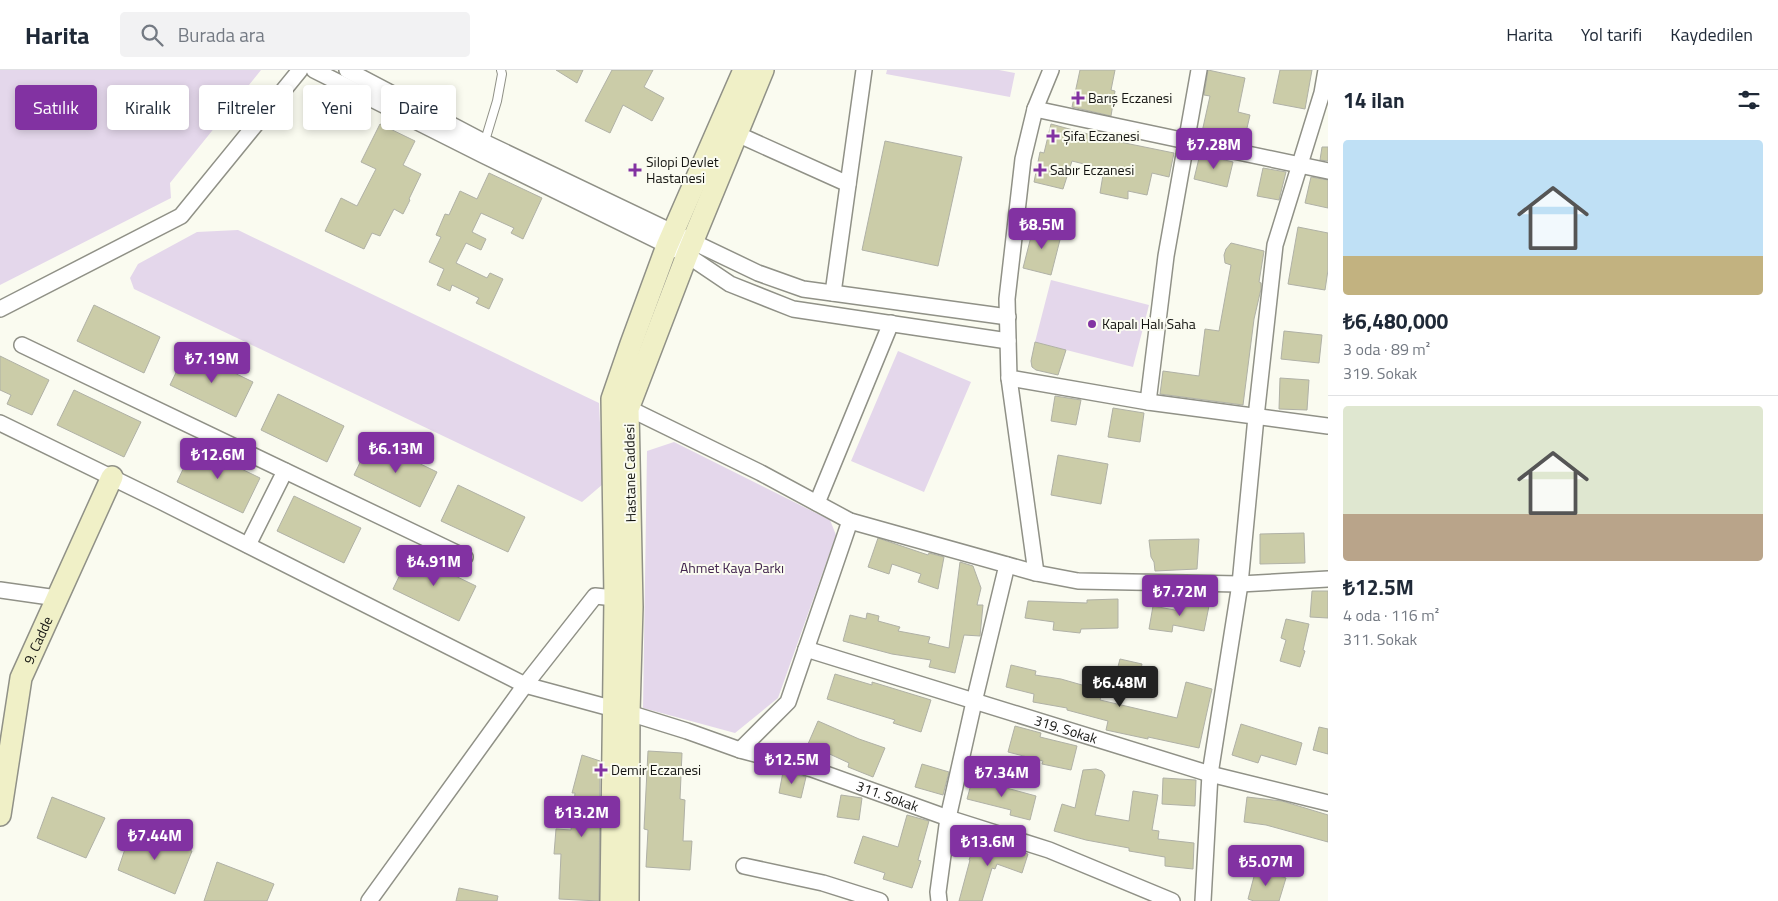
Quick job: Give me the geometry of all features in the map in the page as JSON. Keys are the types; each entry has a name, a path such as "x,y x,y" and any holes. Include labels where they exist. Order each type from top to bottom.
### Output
{"main road":[{"name":"Hastane Caddesi","path":"612,901 624,602 620,404 630,344 670,239 744,70"},
{"name":"Hastane Caddesi","path":"620,404 689,249 763,70"},
{"name":"9. Cadde","path":"0,815 21,678 112,477"},
{"name":"Hastane Caddesi","path":"621,711 628,901"}],"street":[{"path":"0,309 181,216 300,70"},
{"path":"314,70 483,149 689,249 803,289 1008,317"},
{"path":"348,70 483,149"},
{"path":"833,293 864,70"},
{"path":"1036,573 1009,378 1007,299 1023,159 1036,109 1051,70"},
{"path":"1148,402 1166,256 1200,70"},
{"path":"1202,901 1210,774 1240,584 1275,245 1322,93 1326,70"},
{"path":"1036,109 1328,171"},
{"path":"737,134 848,184"},
{"path":"689,249 730,284 793,309 1008,341"},
{"path":"817,503 891,324"},
{"path":"22,345 465,556"},
{"path":"1009,378 1148,402 1328,426"},
{"path":"620,404 761,473 850,521 1036,573 1078,581 1240,584 1328,579"},
{"name":"311. Sokak","path":"0,423 112,477 525,684 687,731 740,750 812,769 948,818 1049,850 1172,901"},
{"path":"248,545 285,471"},
{"path":"740,750 788,702 850,521"},
{"path":"939,901 938,892 948,818 1007,565"},
{"path":"0,590 57,598"},
{"path":"369,901 525,684 596,596 624,602"},
{"name":"319. Sokak","path":"806,650 1210,774 1328,803"},
{"path":"744,866 822,883 880,901"}],"lane":[{"path":"483,149 502,74 501,70"}],"green space":[{"path":"0,70 261,70 249,85 199,85 199,130 213,130 170,183 171,198 0,285"},
{"path":"887,70 999,70 1015,73 1010,97 886,74"},
{"path":"238,230 599,403 603,484 582,502 134,289 130,278 138,264 197,232"},
{"name":"Kapalı Halı Saha","path":"1051,280 1149,305 1133,367 1035,342"},
{"path":"898,351 971,382 924,492 851,461"},
{"name":"Ahmet Kaya Parkı","path":"674,442 830,520 836,535 778,698 735,733 643,708 647,451"}],"building":[{"path":"556,70 583,70 577,83"},
{"path":"612,70 653,70 644,87 664,98 652,121 623,105 610,133 585,121"},
{"path":"1080,70 1115,70 1111,90 1115,91 1111,116 1072,107"},
{"path":"1208,70 1245,78 1238,112 1250,115 1244,141 1202,132 1210,96 1204,95"},
{"path":"1280,70 1312,70 1305,109 1273,103"},
{"path":"380,124 381,130 392,130 415,141 403,165 421,174 403,214 394,209 380,236 372,233 364,249 325,231 341,198 357,206 376,169 361,162"},
{"path":"1051,124 1110,140 1174,153 1169,177 1152,173 1147,195 1128,191 1128,199 1100,193 1104,169 1072,161 1063,189 1034,182 1040,152 1044,153"},
{"path":"885,141 962,157 938,266 862,250"},
{"path":"1322,147 1328,147 1328,161 1320,160"},
{"path":"1200,154 1233,162 1227,187 1194,179"},
{"path":"1263,168 1286,172 1279,200 1257,196"},
{"path":"489,173 542,198 523,239 511,233 514,228 481,213 472,232 486,239 481,250 466,243 456,263 487,278 490,273 503,279 489,309 476,303 479,298 452,285 450,291 437,285 444,269 429,262 441,237 436,235 445,214 449,215 460,191 477,199"},
{"path":"1311,177 1328,180 1328,208 1305,203"},
{"path":"1034,225 1062,232 1051,275 1023,268"},
{"path":"1298,227 1328,233 1328,270 1325,290 1288,284"},
{"path":"1231,243 1264,251 1259,282 1261,283 1261,289 1254,319 1243,405 1160,394 1163,371 1199,376 1205,329 1219,331 1231,265 1225,263 1224,255"},
{"path":"94,305 160,337 144,373 77,341"},
{"path":"1284,331 1322,335 1319,363 1281,359"},
{"path":"1035,342 1066,350 1058,375 1036,370 1032,367 1031,361"},
{"path":"187,350 253,382 236,417 170,385"},
{"path":"0,356 49,380 32,415 7,404 11,395 0,390"},
{"path":"1280,378 1309,380 1307,410 1279,409"},
{"path":"74,390 141,422 124,457 57,425"},
{"path":"278,394 344,426 327,462 261,430"},
{"path":"1055,396 1081,400 1076,425 1051,421"},
{"path":"1113,408 1144,413 1140,442 1108,437"},
{"path":"371,440 437,472 420,507 354,475"},
{"path":"194,446 260,478 243,513 177,482"},
{"path":"1058,455 1108,464 1101,504 1051,495"},
{"path":"458,485 525,517 508,552 441,521"},
{"path":"294,496 361,528 344,563 277,531"},
{"path":"1304,533 1305,563 1260,564 1260,534"},
{"path":"878,538 928,555 929,553 944,557 938,589 918,582 921,574 892,564 889,574 868,567"},
{"path":"1199,539 1197,569 1155,571 1149,540"},
{"path":"410,554 476,586 459,621 393,589"},
{"path":"960,562 973,566 981,588 977,605 983,605 980,636 964,635 955,673 929,667 931,660 892,654 843,641 850,615 866,619 867,613 879,616 878,621 900,627 898,631 930,637 928,643 949,648"},
{"path":"1312,591 1328,591 1328,618 1310,617"},
{"path":"1118,599 1118,628 1081,629 1080,633 1053,630 1054,622 1025,618 1028,601 1087,603 1087,600"},
{"path":"1182,601 1209,606 1204,631 1173,625 1172,632 1149,629 1153,606 1180,611"},
{"path":"1286,619 1309,624 1303,650 1305,651 1300,667 1280,661 1286,640 1281,638"},
{"path":"1120,659 1142,664 1138,684 1115,678"},
{"path":"1011,665 1036,671 1035,675 1061,679 1103,691 1100,700 1177,718 1186,682 1212,689 1199,748 1106,730 1108,721 1067,710 1067,708 1033,702 1034,694 1006,687"},
{"path":"835,674 872,685 872,682 931,700 921,732 893,723 895,720 827,699"},
{"path":"818,721 885,748 873,777 848,767 849,763 808,744"},
{"path":"1241,724 1302,743 1296,765 1261,755 1258,763 1232,755"},
{"path":"1015,726 1041,733 1040,737 1077,746 1071,770 1042,764 1043,761 1008,752"},
{"path":"1319,727 1328,729 1328,754 1313,750"},
{"path":"648,751 682,753 680,799 685,800 683,841 692,841 690,870 646,867 648,830 644,829"},
{"path":"582,755 600,761 599,901 559,899 561,854 554,854 556,829 571,830 575,793 572,793"},
{"path":"922,764 949,772 943,795 915,787"},
{"path":"1096,769 1102,771 1105,775 1095,815 1129,821 1133,791 1158,795 1152,830 1159,831 1158,839 1194,843 1193,869 1165,866 1165,857 1129,851 1129,848 1086,840 1054,831 1062,804 1075,808 1083,770"},
{"path":"783,772 806,777 801,798 779,793"},
{"path":"973,777 1036,796 1030,820 1010,815 1011,810 967,799"},
{"path":"1163,778 1196,780 1195,806 1162,804"},
{"path":"841,795 862,798 859,820 837,817"},
{"path":"52,797 105,818 86,858 37,838"},
{"path":"1247,797 1282,801 1328,815 1328,842 1266,825 1244,822"},
{"path":"907,815 929,821 918,860 921,861 912,888 883,879 885,873 854,863 863,836 898,847"},
{"path":"132,828 192,851 175,894 118,870"},
{"path":"977,837 1028,854 1022,873 997,864 995,869 992,868 982,901 959,901 969,860"},
{"path":"1232,851 1252,854 1249,873 1230,870"},
{"path":"217,862 274,884 267,901 204,901"},
{"path":"1256,869 1286,878 1279,901 1254,901 1248,899"},
{"path":"459,888 498,896 497,901 456,901"}],"place":[{"name":"Barış Eczanesi","path":"1078,98"},
{"name":"Şifa Eczanesi","path":"1053,136"},
{"name":"Silopi Devlet Hastanesi","path":"635,170"},
{"name":"Sabır Eczanesi","path":"1040,170"},
{"name":"Kapalı Halı Saha","path":"1092,324"},
{"name":"Demir Eczanesi","path":"601,770"}]}
